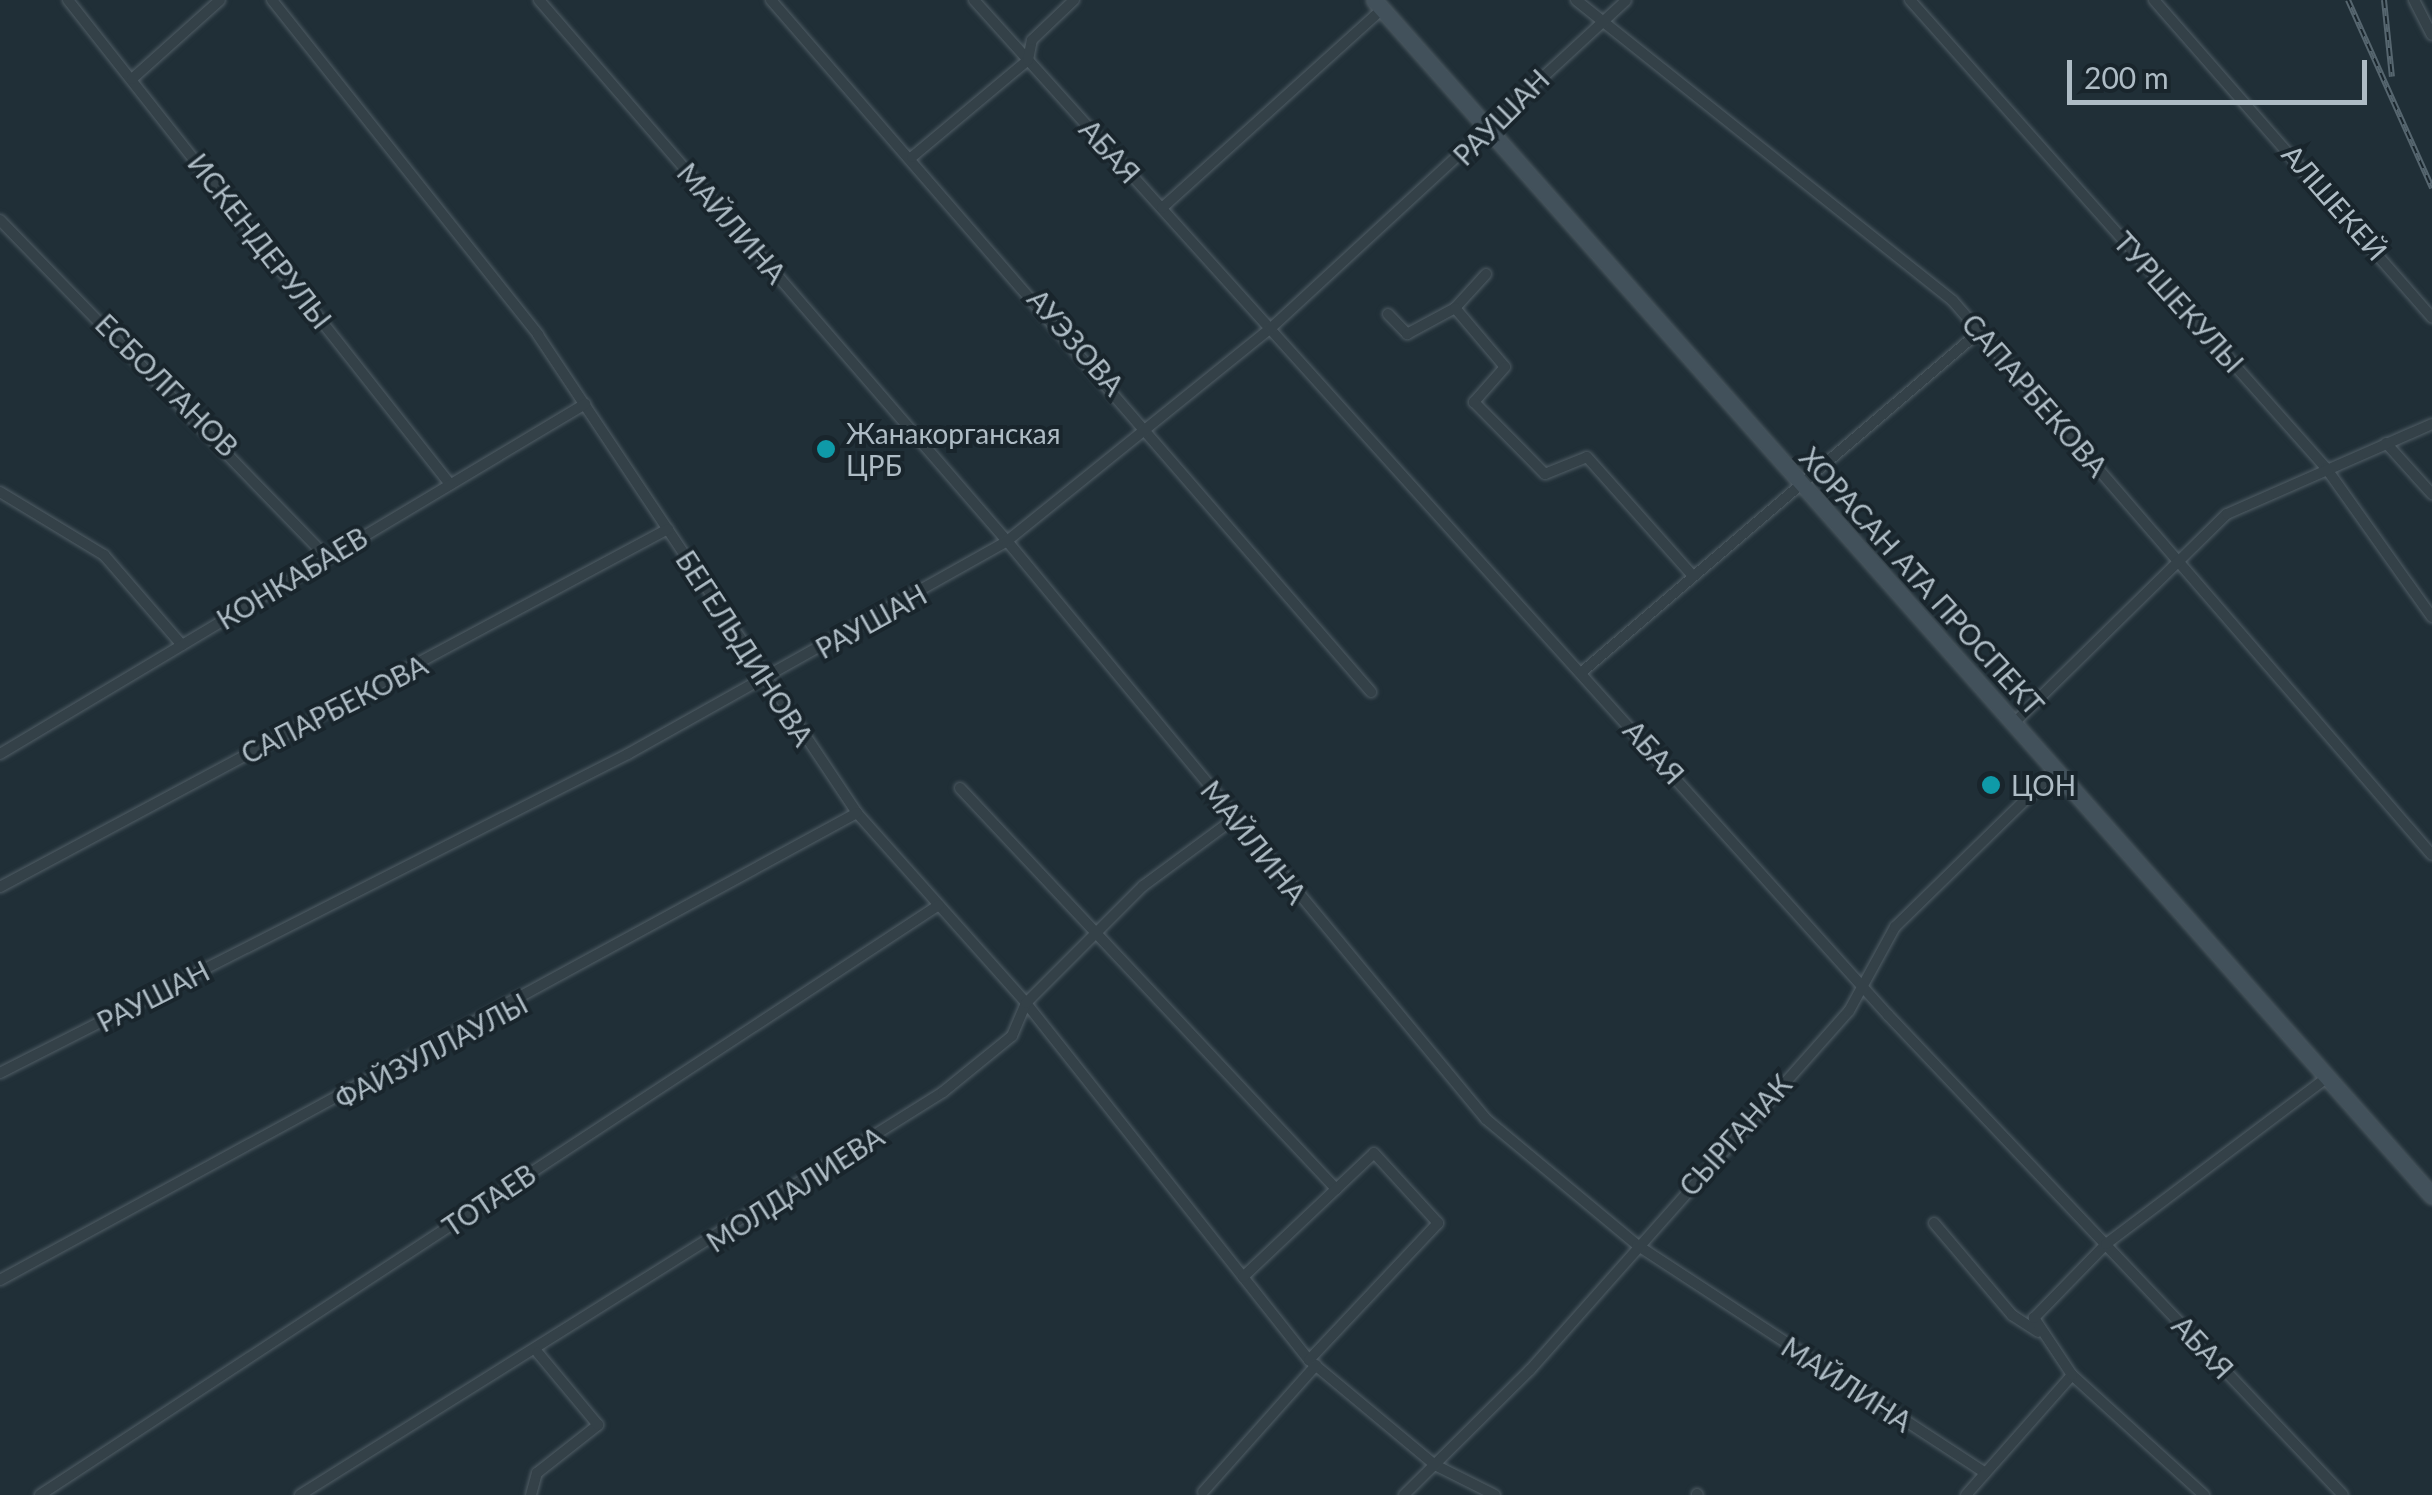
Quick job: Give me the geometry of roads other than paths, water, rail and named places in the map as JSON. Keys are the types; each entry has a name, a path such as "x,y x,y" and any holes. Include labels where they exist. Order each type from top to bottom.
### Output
{"main road":[{"name":"ХОРАСАН АТА ПРОСПЕКТ","path":"1378,4 2432,1196"}],"street":[{"name":"ИСКЕНДЕРУЛЫ","path":"68,0 450,484"},
{"path":"132,79 220,0"},
{"name":"БЕГЕЛЬДИНОВА","path":"272,0 423,183 585,404 668,529 761,682 857,814 1026,1003 1312,1362 1435,1465 1495,1495"},
{"name":"МАЙЛИНА","path":"540,0 1008,541 1486,1119 1637,1245 1985,1472"},
{"name":"АУЭЗОВА","path":"772,0 1149,426 1371,692"},
{"name":"АБАЯ","path":"974,0 1860,982 2343,1495"},
{"path":"912,157 1028,60 1032,40 1074,0"},
{"name":"САПАРБЕКОВА","path":"1576,0 1894,245 1980,331 2432,855"},
{"name":"РАУШАН","path":"0,1073 761,682 1008,541 1270,328 1491,132 1626,0"},
{"name":"ТУРШЕКУЛЫ","path":"1910,0 2326,468 2432,617"},
{"name":"АЛШЕКЕЙ","path":"2154,0 2432,318"},
{"path":"2414,0 2432,35"},
{"path":"1162,208 1378,4"},
{"name":"ЕСБОЛГАНОВ","path":"0,220 326,558"},
{"path":"1388,314 1407,334 1455,308 1486,274"},
{"path":"1455,308 1505,367 1474,402 1545,474 1586,458 1693,576"},
{"path":"1582,672 1980,331"},
{"name":"КОНКАБАЕВ","path":"0,754 585,404"},
{"path":"2014,723 2227,514 2432,424"},
{"path":"2386,443 2432,494"},
{"path":"0,492 104,554 182,645"},
{"name":"САПАРБЕКОВА","path":"0,887 668,529"},
{"name":"СЫРГАНАК","path":"1404,1495 1849,1011 1860,982 1895,927 2056,770"},
{"path":"960,788 1092,936 1336,1189"},
{"name":"ФАЙЗУЛЛАУЛЫ","path":"0,1280 857,814"},
{"name":"МОЛДАЛИЕВА","path":"300,1495 538,1353 943,1092 1012,1036 1026,1003 1092,936 1235,818"},
{"name":"ТОТАЕВ","path":"40,1495 940,905"},
{"path":"2039,1332 2039,1305 2106,1244 2328,1077"},
{"path":"1203,1492 1312,1362 1438,1223 1374,1153 1243,1277"},
{"path":"1934,1223 2012,1315 2039,1332 2072,1375 2204,1495"},
{"path":"530,1495 537,1473 598,1425 538,1353"},
{"path":"1966,1495 2072,1375"}],"railway":[{"path":"2348,0 2432,188"},
{"path":"2384,0 2392,77"}],"place":[{"name":"Жанакорганская ЦРБ","path":"826,449"},
{"name":"ЦОН","path":"1991,785"}]}
